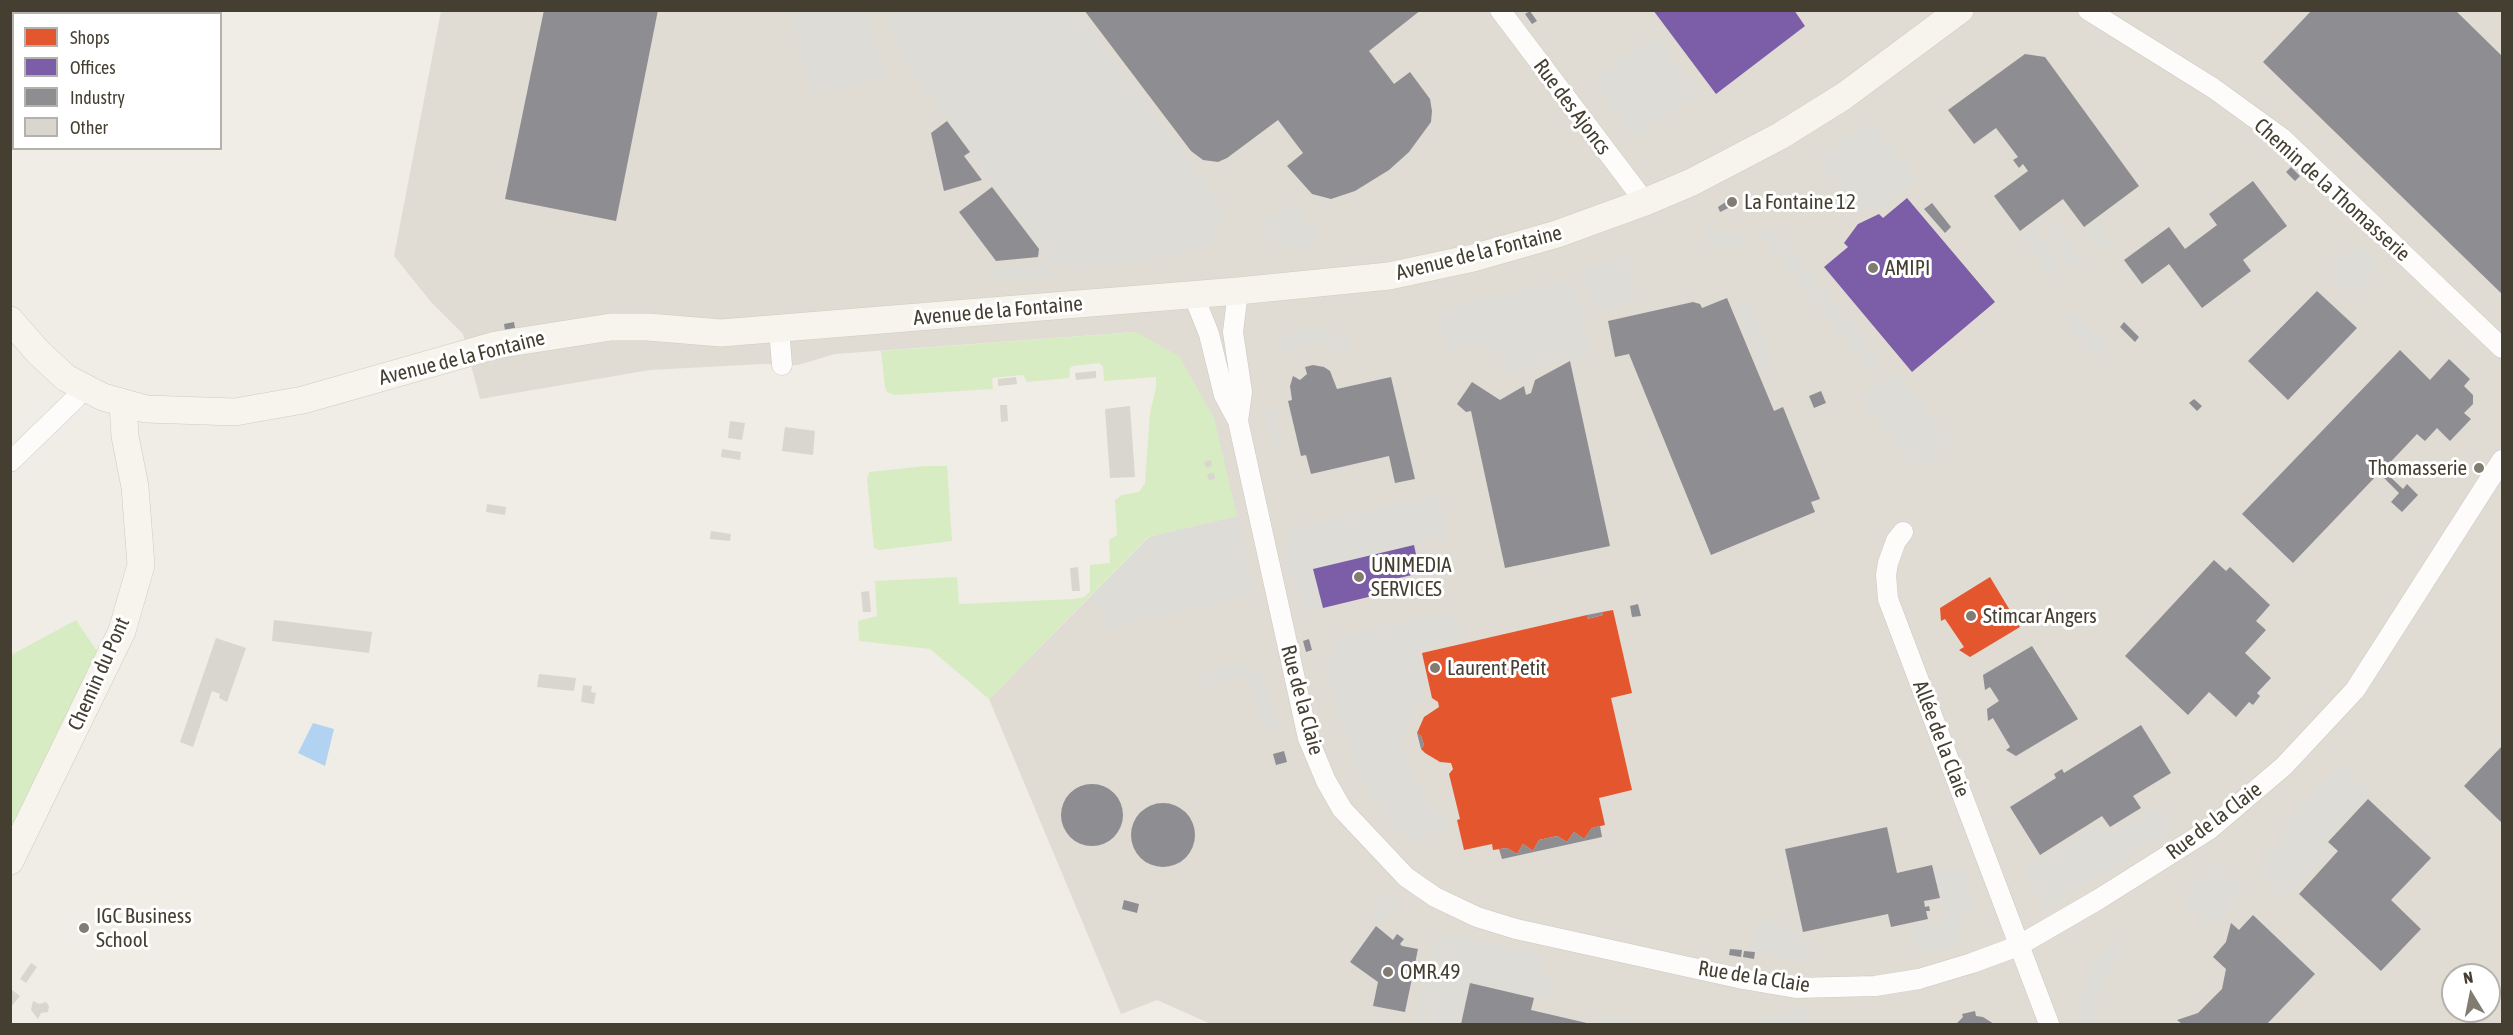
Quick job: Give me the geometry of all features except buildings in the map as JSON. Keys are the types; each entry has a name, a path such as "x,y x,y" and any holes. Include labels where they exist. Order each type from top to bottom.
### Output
{"street":[{"name":"Rue des Ajoncs","path":"1500,10 1645,202"},
{"name":"Avenue de la Fontaine","path":"10,320 50,363 83,388 123,404 168,411 235,412 303,400 496,345 611,327 720,333 1238,291 1389,276 1431,268 1557,234 1645,202 1738,159 1780,136 1864,82 1960,10"},
{"name":"Chemin de la Thomasserie","path":"2088,10 2213,88 2282,138 2502,348"},
{"name":"Rue de la Claie","path":"1238,291 1233,332 1242,392 1238,421"},
{"name":"Rue de la Claie","path":"1193,294 1209,334 1224,395 1238,421 1308,738 1326,781 1342,809 1406,877 1436,897 1477,917 1516,929 1743,980 1796,988 1875,986 1919,979 2018,946 2099,899 2210,829 2284,766 2355,690 2502,460"},
{"path":"779,329 782,365"},
{"path":"10,462 75,399 83,388"},
{"name":"Chemin du Pont","path":"10,861 122,631 141,565 135,487 124,436 123,404"},
{"name":"Allée de la Claie","path":"1903,532 1896,541 1888,563 1886,587 1888,599 2049,1024"}],"shaded area":[{"path":"441,11 2502,11 2502,1024 1211,1024 1157,1000 1121,1014 989,699 1149,537 1237,516 1136,332 835,354 798,365 763,364 650,370 480,399 463,334 431,302 394,256"},
{"path":"789,11 868,11 886,75 812,96"},
{"path":"884,11 1076,11 1226,209 1208,249 1108,267 1072,269 1068,262 1059,271 913,74 897,47"},
{"path":"1654,34 1698,94 1633,139 1592,80"},
{"path":"1870,122 1918,179 1882,209 1874,204 1857,214 1817,156"},
{"path":"1293,200 1320,237 1296,254 1288,244 1280,249 1261,224"},
{"path":"2057,222 2086,262 2074,270 2045,230"},
{"path":"2097,223 2112,244 2101,252 2086,231"},
{"path":"1771,225 1882,361 1870,370 1760,235"},
{"path":"2033,226 2063,268 2050,277 2020,234"},
{"path":"1706,229 1741,236 1738,251 1703,244"},
{"path":"2355,242 2381,267 2351,297 2326,272"},
{"path":"1631,256 1632,270 1629,271 1635,301 1591,310 1582,270"},
{"path":"1051,262 1053,277 995,282 994,268"},
{"path":"1574,278 1591,354 1504,374 1499,353 1487,355 1484,342 1445,351 1436,309"},
{"path":"1750,300 1775,363 1760,369 1735,305"},
{"path":"2074,311 2110,347 2099,359 2062,323"},
{"path":"1314,326 1331,330 1353,344 1343,353 1327,344 1303,343 1283,356 1274,347 1288,333"},
{"path":"1893,370 1953,441 1919,470 1859,399"},
{"path":"1274,406 1282,443 1270,444 1263,409"},
{"path":"1439,493 1450,536 1314,569 1323,608 1303,613 1295,581 1288,574 1285,556 1289,529"},
{"path":"1237,516 1255,594 1106,629 1103,614 1091,596 1149,537"},
{"path":"1454,610 1460,640 1416,650 1426,700 1413,703 1411,721 1403,737 1409,769 1429,801 1450,823 1441,838 1429,830 1417,846 1391,823 1368,794 1354,768 1344,730 1338,721 1323,652 1335,649 1333,638"},
{"path":"1240,660 1245,674 1204,688 1199,673"},
{"path":"1259,669 1279,728 1265,732 1245,674"},
{"path":"2340,765 2370,794 2324,842 2333,851 2286,899 2255,869 2290,832 2282,825"},
{"path":"2161,804 2176,828 2046,908 2024,871 2102,823 2110,835"},
{"path":"2217,862 2247,893 2211,928 2181,897"},
{"path":"1963,866 1973,908 1959,912 1963,929 1958,931 1961,944 1916,954 1910,928 1946,920 1935,872"},
{"path":"1387,891 1399,900 1380,925 1368,916"},
{"path":"1765,916 1815,942 1802,966 1790,960 1760,954 1748,948"},
{"path":"1446,933 1544,954 1539,976 1553,979 1549,999 1469,982 1459,1024 1426,1024"},
{"path":"2117,937 2128,948 2111,968 2100,988 2096,1008 2097,1024 2081,1024 2083,988 2095,961"},
{"path":"1433,938 1441,939 1423,1023 1415,1021"},
{"path":"1806,1008 1810,1024 1761,1024 1759,1018"},
{"path":"1598,1014 1646,1024 1596,1024"}],"green space":[{"path":"1136,332 1179,356 1214,418 1237,516 1148,537 989,699 930,649 859,641 858,621 877,616 875,581 957,577 959,604 1074,599 1084,597 1090,592 1090,565 1110,563 1109,540 1117,535 1115,500 1122,495 1139,492 1145,483 1150,413 1156,387 1156,377 1104,381 1103,367 1099,363 1073,366 1070,368 1069,378 1027,382 1023,375 992,378 993,389 895,395 887,392 885,387 881,351"},
{"path":"947,466 952,541 879,550 874,548 867,479 869,472"},
{"path":"76,620 97,651 11,827 11,655"}],"water":[{"path":"313,723 334,729 325,766 298,753"}],"place":[{"name":"La Fontaine 12","path":"1732,202"},
{"name":"AMIPI","path":"1873,268"},
{"name":"Thomasserie","path":"2479,468"},
{"name":"UNIMEDIA SERVICES","path":"1359,577"},
{"name":"Stimcar Angers","path":"1971,616"},
{"name":"Laurent Petit","path":"1435,668"},
{"name":"IGC Business School","path":"84,928"},
{"name":"OMR.49","path":"1388,972"}]}
